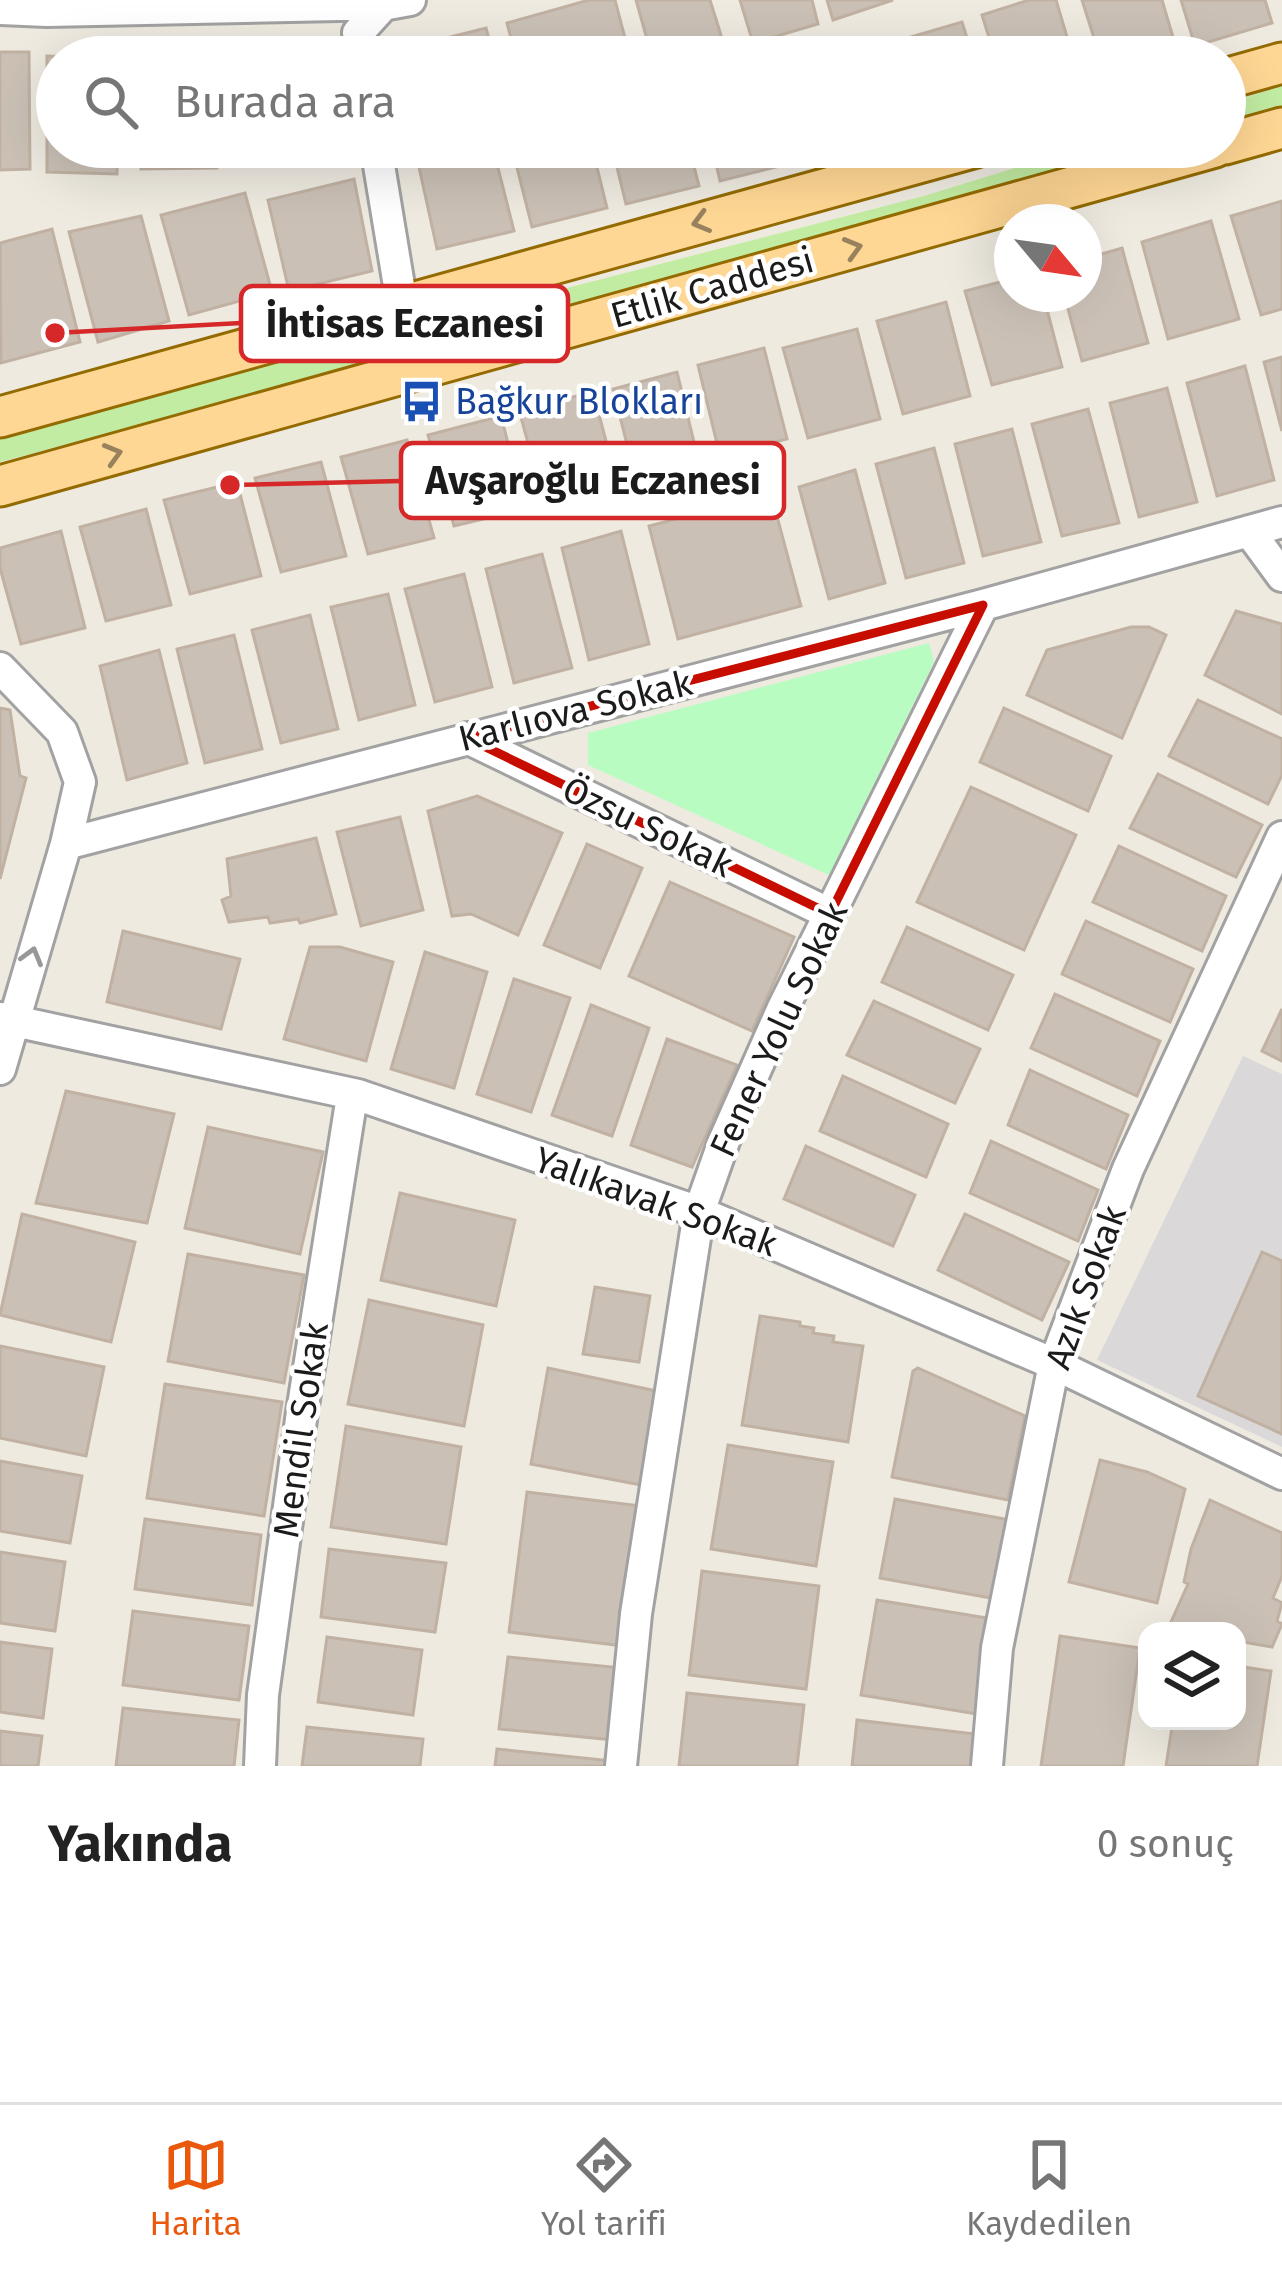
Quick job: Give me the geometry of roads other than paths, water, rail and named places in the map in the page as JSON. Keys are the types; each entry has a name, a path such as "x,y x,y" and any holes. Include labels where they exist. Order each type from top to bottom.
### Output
{"main road":[{"path":"1246,73 1282,63"},
{"path":"1246,138 1282,128"},
{"name":"Etlik Caddesi","path":"0,417 899,168"},
{"name":"Etlik Caddesi","path":"0,486 1140,168"}],"street":[{"path":"0,9 395,1"},
{"path":"358,36 395,1"},
{"path":"379,168 402,304"},
{"name":"Karlıova Sokak","path":"67,844 983,605 1282,522"},
{"path":"1250,531 1282,577"},
{"name":"Fener Yolu Sokak","path":"621,1766 636,1615 699,1212 734,1119 983,605"},
{"path":"0,668 62,732 80,782 67,844 7,1019 0,1069"},
{"name":"Özsu Sokak","path":"467,738 830,914"},
{"name":"Azık Sokak","path":"987,1766 997,1648 1054,1364 1128,1168 1282,837"},
{"name":"Yalıkavak Sokak","path":"7,1019 358,1095 699,1212 1054,1364 1282,1474"},
{"name":"Mendil Sokak","path":"260,1766 263,1695 292,1483 352,1096"}],"place":[{"name":"İhtisas Eczanesi","path":"55,333"},
{"name":"Bağkur Blokları","path":"421,401"},
{"name":"Avşaroğlu Eczanesi","path":"230,485"}]}
